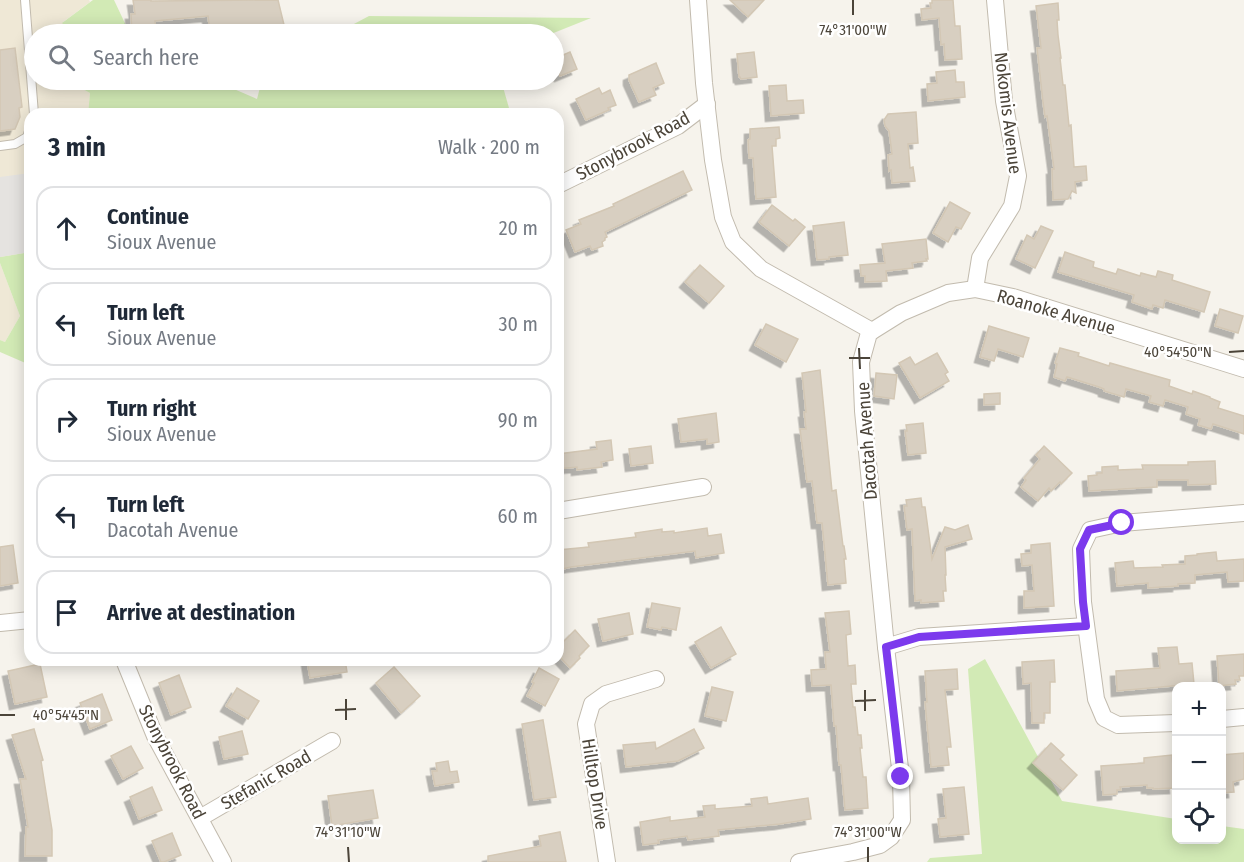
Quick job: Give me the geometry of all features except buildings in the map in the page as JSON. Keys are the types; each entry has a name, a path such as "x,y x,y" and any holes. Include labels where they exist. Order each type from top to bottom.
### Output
{"street":[{"path":"699,0 713,160 723,217 733,242 761,269 872,331"},
{"name":"Nokomis Avenue","path":"975,289 980,258 1012,206 1018,176 1004,101 995,0"},
{"name":"Stonybrook Road","path":"564,182 678,126 707,105"},
{"name":"Roanoke Avenue","path":"872,331 901,313 948,293 975,289 1013,297 1244,369"},
{"name":"Dacotah Avenue","path":"799,862 853,852 880,844 891,837 902,820 901,777 863,411 861,362 869,333 872,331"},
{"path":"564,510 703,488"},
{"path":"1172,723 1118,725 1104,718 1096,699 1083,602 1080,549 1089,530 1122,523 1244,513"},
{"path":"0,623 24,621"},
{"path":"886,647 919,637 1086,626"},
{"name":"Stonybrook Road","path":"126,666 155,736 223,862"},
{"name":"Hilltop Drive","path":"607,862 586,724 592,704 606,694 656,679"},
{"path":"1226,719 1244,717"},
{"name":"Stefanic Road","path":"200,818 332,741"}],"lane":[{"path":"25,0 27,24"},
{"path":"32,90 34,108"},
{"path":"0,146 15,144 24,139"}],"shaded area":[{"path":"0,0 89,0 90,2 63,22 65,24 24,24 24,90 84,90 90,93 89,108 24,108 24,253 0,257"},
{"path":"24,174 24,253 0,257 0,177"},
{"path":"0,263 20,316 5,342 0,340"}],"green space":[{"path":"93,0 114,0 125,24 63,24"},
{"path":"369,16 591,18 564,29 564,24 354,24"},
{"path":"84,90 236,90 257,99 259,90 504,90 509,108 89,108 90,93"},
{"path":"24,253 24,362 0,352 0,340 5,342 20,316 0,263 0,257"},
{"path":"985,659 1062,801 1172,818 1172,844 1226,844 1226,827 1244,829 1244,862 927,862 930,858 982,854 968,669"}],"route":[{"path":"901,777 886,647 919,637 1086,626 1080,549 1089,530 1122,523"}]}
